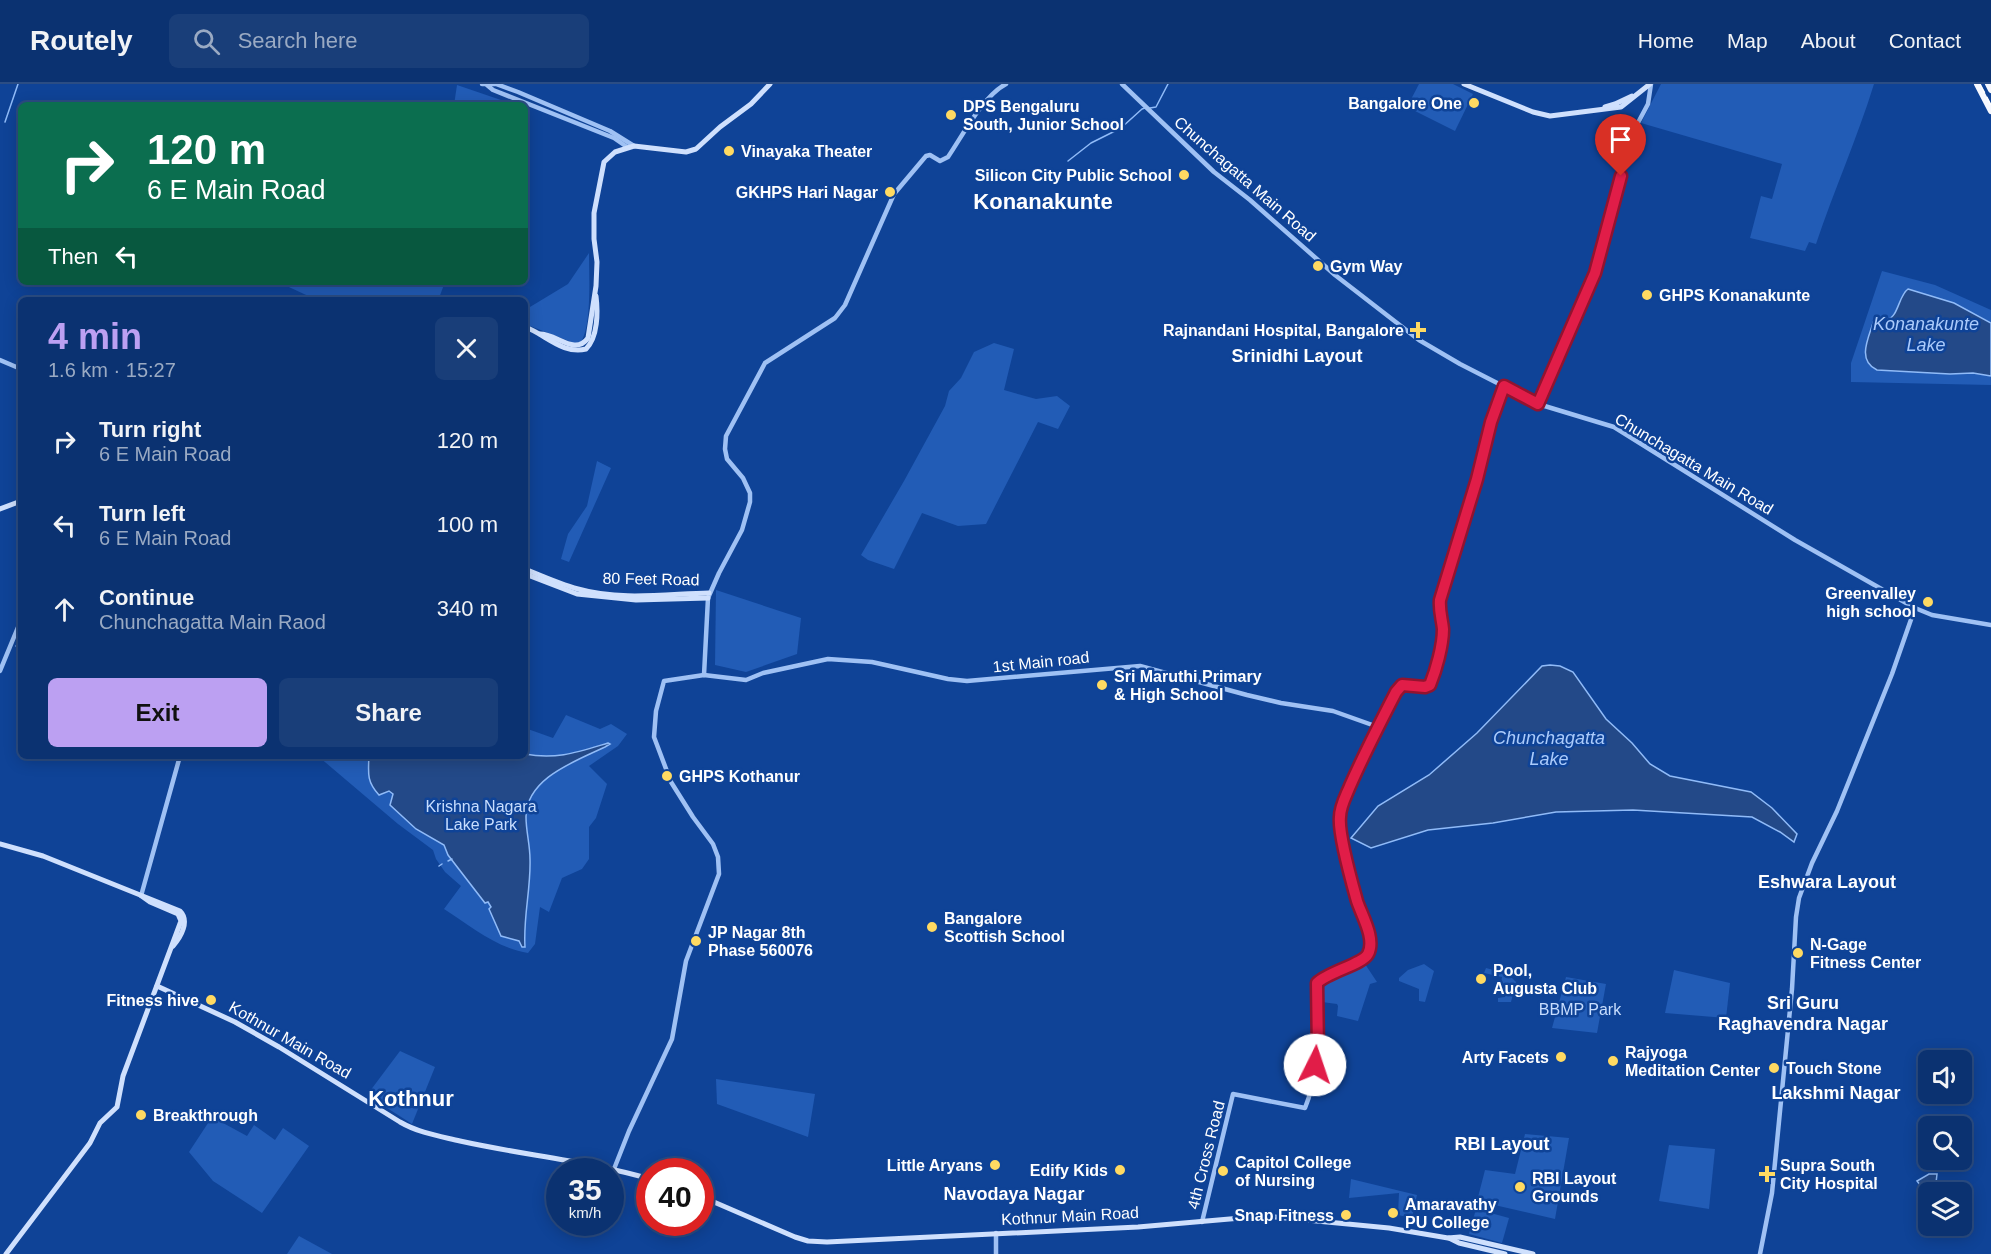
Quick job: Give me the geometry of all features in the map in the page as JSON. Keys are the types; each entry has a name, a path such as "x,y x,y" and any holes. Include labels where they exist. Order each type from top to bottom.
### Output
{"highway":[{"path":"1977,84 1991,111"},
{"path":"1988,84 1991,90"}],"main road":[{"path":"528,328 572,350 581,351 588,348 593,338 597,305 594,213 601,168 607,158 630,146 686,152 696,149 720,127 751,104 770,84"},
{"path":"1464,84 1533,112 1550,116 1621,107 1651,84"},
{"path":"1547,115 1615,104 1633,96 1646,84"},
{"path":"0,509 18,502"},
{"name":"80 Feet Road","path":"528,570 601,595"},
{"name":"80 Feet Road","path":"528,575 578,594 709,595"},
{"path":"0,844 43,856 142,896 178,914 180,924 123,1076 117,1107 100,1123 90,1143 6,1254"},
{"name":"Kothnur Main Road","path":"157,986 235,1022 418,1132 546,1158"},
{"name":"Kothnur Main Road","path":"714,1202 788,1234 808,1240 827,1242 918,1239 1281,1216 1448,1238 1460,1237 1533,1254"},
{"name":"Kothnur Main Road","path":"1448,1238 1458,1243 1505,1254"}],"street":[{"path":"704,675 709,595 742,530 750,502 750,494 743,478 727,459 726,436 765,363 835,318 845,305 894,194 926,156 930,155 940,160 948,157 984,105 997,89 1006,84"},
{"name":"Chunchagatta Main Road","path":"1122,84 1214,172 1250,200 1353,290 1419,340 1538,404 1614,427 1795,540 1915,608 1932,615 1991,625"},
{"path":"1538,404 1595,273 1623,171 1624,158 1633,132 1648,104 1651,84"},
{"path":"484,85 523,102"},
{"path":"528,104 630,146"},
{"path":"0,360 18,368"},
{"path":"1378,727 1400,686 1427,687 1436,670 1443,629 1440,600 1477,479 1491,422 1504,386"},
{"path":"1760,1254 1772,1193 1799,898 1892,674 1915,608"},
{"path":"0,671 18,627"},
{"name":"1st Main road","path":"619,1158 672,1039 686,961 719,874 718,857 713,844 671,782 654,736 654,724 663,682 704,675 746,680 763,673 828,658 872,662 967,681 1140,666 1281,703 1333,711 1378,727"},
{"name":"4th Cross Road","path":"1202,1222 1233,1094 1305,1108 1318,1052 1317,983 1330,974 1364,960 1369,953 1368,933 1355,893 1339,823 1342,804 1378,727"},
{"path":"142,896 179,759"},
{"path":"996,1233 996,1254"}],"green space":[{"path":"1419,84 1453,84 1473,94 1455,131 1407,107"},
{"path":"1661,84 1874,84 1816,244 1809,242 1805,251 1750,238 1761,196 1772,199 1782,164 1641,123"},
{"path":"457,85 501,100 500,102 454,102"},
{"path":"589,253 587,324 581,342 574,343 528,325 528,308 568,284"},
{"path":"1882,271 1935,285 1991,310 1991,323 1954,303 1908,289 1891,317 1885,319 1877,317 1874,320 1866,345 1950,374 1973,373 1991,376 1991,385 1851,382 1851,363"},
{"path":"284,285 444,285 439,297 310,297"},
{"path":"994,343 1014,349 1004,390 1036,399 1057,396 1070,406 1058,429 1038,422 986,524 958,526 922,513 894,569 868,560 861,555 945,406 949,391 961,378 974,352"},
{"path":"597,461 611,468 569,562 561,559 568,534 587,506"},
{"path":"716,590 801,618 797,654 746,672 715,665"},
{"name":"Krishna Nagara Lake Park","path":"566,715 600,729 611,724 627,734 618,746 589,766 607,784 596,818 589,827 589,859 582,869 562,878 549,912 540,907 535,944 528,953 495,942 444,909 461,886 445,872 433,850 398,824 321,759 528,759 528,729 553,738"},
{"path":"1365,964 1377,982 1370,984 1358,1021 1337,1016 1337,1004 1322,1002 1322,991 1326,983"},
{"path":"1424,964 1434,971 1425,1002 1419,1001 1419,989 1399,981 1399,978 1408,970"},
{"path":"1486,968 1508,974 1516,982 1511,1002 1498,1002 1498,998 1505,997 1507,989 1504,988 1505,984 1501,983 1502,977 1484,973"},
{"path":"1674,970 1730,983 1726,1018 1665,1013"},
{"name":"BBMP Park","path":"1566,977 1606,984 1597,1033 1552,1028"},
{"path":"400,1051 435,1067 412,1124 367,1095"},
{"path":"716,1079 815,1094 808,1137 717,1104"},
{"path":"212,1117 247,1136 254,1125 275,1140 283,1128 309,1146 262,1213 213,1181 189,1152"},
{"name":"RBI Layout Grounds","path":"1525,1134 1569,1138 1555,1219 1477,1201 1485,1170 1515,1174"},
{"path":"1669,1145 1715,1149 1709,1209 1659,1201"},
{"path":"1351,1179 1417,1195 1412,1218 1398,1215 1399,1193 1349,1198"},
{"path":"1476,1209 1509,1218 1502,1243 1469,1234"},
{"path":"299,1236 332,1254 287,1254"}],"water":[{"name":"Konanakunte Lake","path":"1908,289 1954,303 1991,323 1991,376 1973,373 1877,370 1871,366 1867,360 1866,348 1874,320 1877,317 1888,319 1891,317"},
{"name":"Chunchagatta Lake","path":"1542,666 1560,666 1573,672 1606,719 1632,743 1650,764 1670,776 1751,792 1772,808 1797,834 1794,842 1752,817 1633,810 1556,812 1493,823 1428,830 1371,848 1351,838 1378,806 1429,775 1477,733"},
{"name":"Krishna Nagara Lake Park","path":"610,744 567,765 543,781 528,803 526,817 530,870 525,947 522,947 519,941 501,936 488,902 485,903 448,855 444,845 416,829 390,805 393,794 389,791 379,795 372,786 368,768 369,759 528,759 528,755 557,756"},
{"path":"1929,1174 1937,1174 1936,1182 1917,1181"}],"waterway":[{"path":"5,122 18,84"},
{"path":"1150,108 1156,107 1168,84"},
{"path":"1068,161 1091,143 1121,128 1145,108"},
{"path":"448,861 452,859"}],"railway":[{"path":"1980,84 1991,105"}],"place":[{"name":"Bangalore One","path":"1474,103"},
{"name":"DPS Bengaluru South, Junior School","path":"951,115"},
{"name":"Vinayaka Theater","path":"729,151"},
{"name":"Silicon City Public School","path":"1184,175"},
{"name":"GKHPS Hari Nagar","path":"890,192"},
{"name":"Gym Way","path":"1318,266"},
{"name":"GHPS Konanakunte","path":"1647,295"},
{"name":"Rajnandani Hospital, Bangalore","path":"1418,330"},
{"name":"Greenvalley high school","path":"1928,602"},
{"name":"Sri Maruthi Primary & High School","path":"1102,685"},
{"name":"GHPS Kothanur","path":"667,776"},
{"name":"Bangalore Scottish School","path":"932,927"},
{"name":"JP Nagar 8th Phase 560076","path":"696,941"},
{"name":"N-Gage Fitness Center","path":"1798,953"},
{"name":"Pool, Augusta Club","path":"1481,979"},
{"name":"Fitness hive","path":"211,1000"},
{"name":"Arty Facets","path":"1561,1057"},
{"name":"Rajyoga Meditation Center","path":"1613,1061"},
{"name":"Touch Stone","path":"1774,1068"},
{"name":"Breakthrough","path":"141,1115"},
{"name":"Little Aryans","path":"995,1165"},
{"name":"Edify Kids","path":"1120,1170"},
{"name":"Capitol College of Nursing","path":"1223,1171"},
{"name":"Supra South City Hospital","path":"1767,1174"},
{"name":"RBI Layout Grounds","path":"1520,1187"},
{"name":"Amaravathy PU College","path":"1393,1213"},
{"name":"Snap Fitness","path":"1346,1215"}],"district":[{"name":"Konanakunte","path":"1043,201"},
{"name":"Srinidhi Layout","path":"1297,356"},
{"name":"Eshwara Layout","path":"1827,882"},
{"name":"Sri Guru Raghavendra Nagar","path":"1803,1013"},
{"name":"Lakshmi Nagar","path":"1836,1093"},
{"name":"Kothnur","path":"411,1098"},
{"name":"RBI Layout","path":"1502,1144"},
{"name":"Navodaya Nagar","path":"1014,1194"}],"route":[{"path":"1315,1065 1318,1052 1317,983 1330,974 1364,960 1369,953 1370,946 1339,823 1342,804 1375,731 1400,686 1427,687 1430,685 1436,670 1443,629 1440,600 1477,479 1491,422 1504,386 1538,404 1595,273 1621,176"}]}
